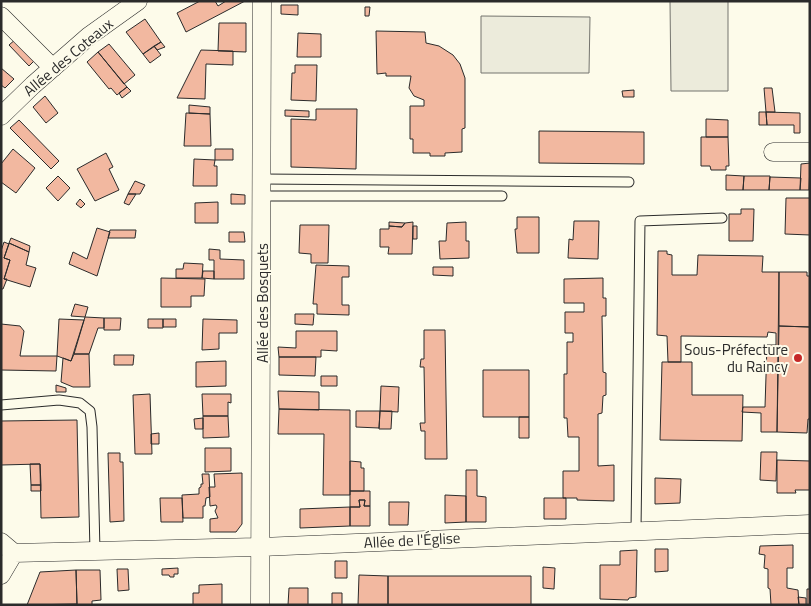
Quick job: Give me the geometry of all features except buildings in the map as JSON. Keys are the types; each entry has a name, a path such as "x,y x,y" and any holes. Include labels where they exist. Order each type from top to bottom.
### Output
{"street":[{"name":"Allée des Coteaux","path":"1,116 90,36 138,1"},
{"name":"Allée des Bosquets","path":"260,605 262,1"},
{"path":"1,16 53,68"},
{"path":"773,152 810,152"},
{"name":"Allée de l'Église","path":"1,574 8,547 95,551 261,547 810,524"}],"lane":[{"path":"262,188 629,182"},
{"path":"262,188 502,196"},
{"path":"636,530 640,220 722,218"},
{"path":"1,405 59,400 80,403 90,411 95,551"}],"shaded area":[{"path":"670,1 728,1 728,91 671,91"},
{"path":"481,16 590,17 589,73 481,73"}],"place":[{"name":"Sous-Préfecture du Raincy","path":"798,358"}]}
